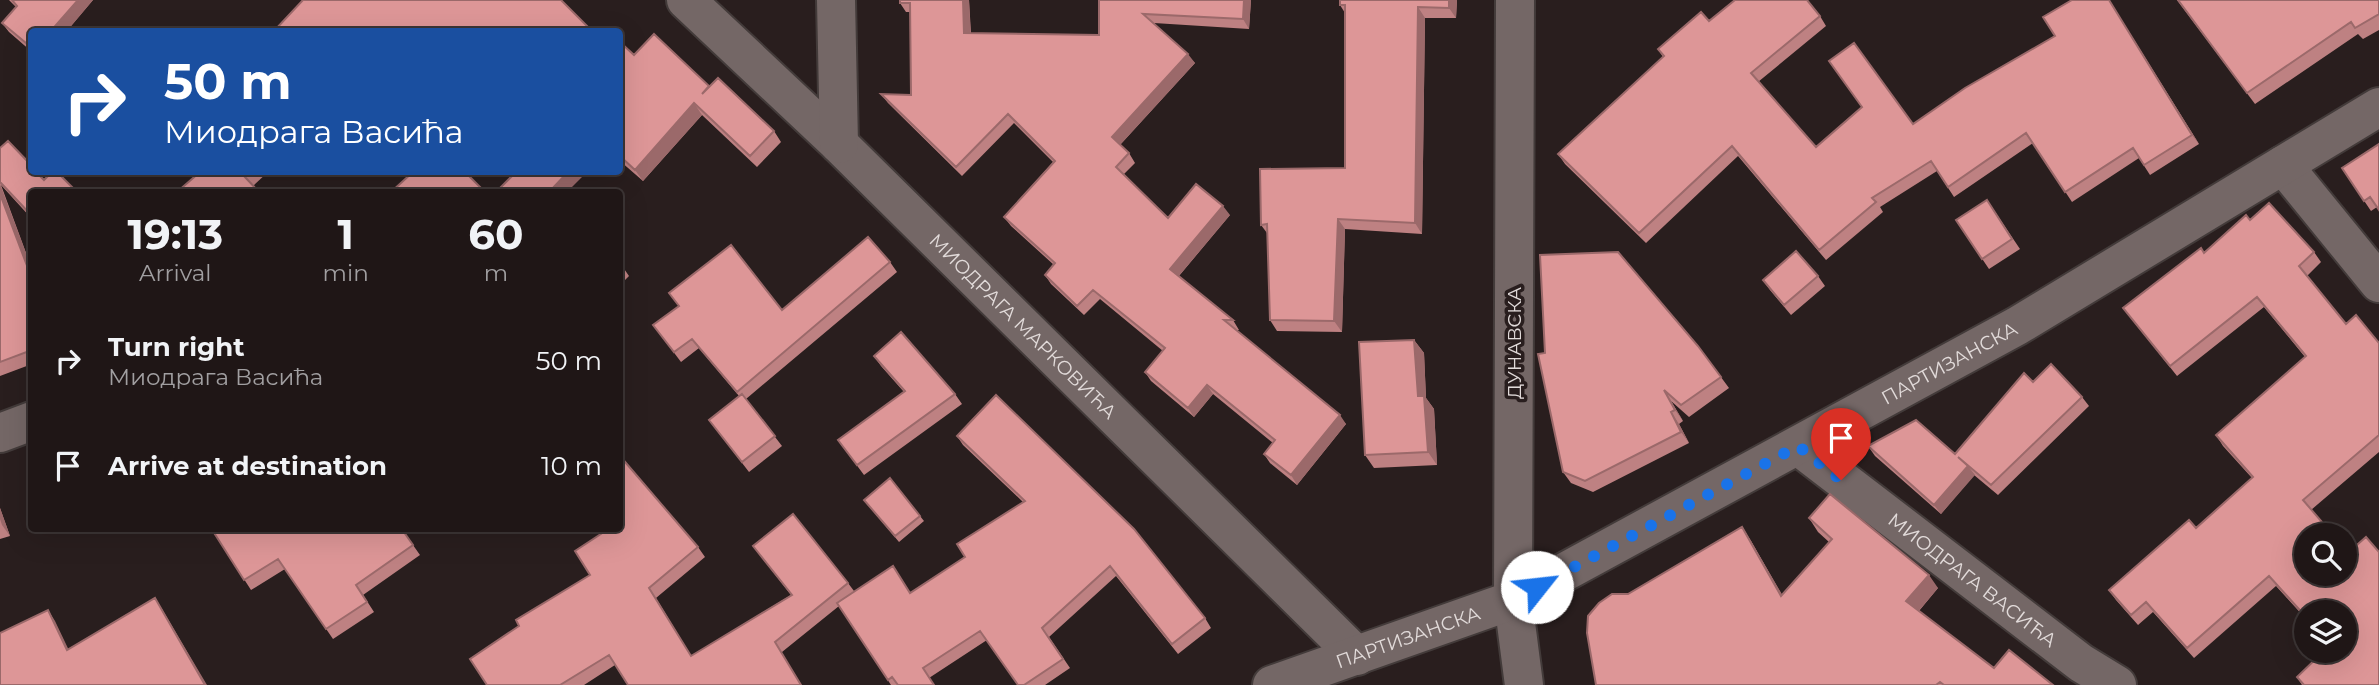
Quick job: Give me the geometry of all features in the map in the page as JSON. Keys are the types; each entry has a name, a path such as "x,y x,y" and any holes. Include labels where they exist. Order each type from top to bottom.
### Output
{"street":[{"name":"МИОДРАГА МАРКОВИЋА","path":"685,0 839,144 1357,656"},
{"path":"836,0 839,144"},
{"name":"ДУНАВСКА","path":"1515,0 1513,600 1524,685"},
{"name":"ПАРТИЗАНСКА","path":"1272,685 1513,600 2017,326 2379,107"},
{"path":"2283,165 2379,283"},
{"path":"0,433 28,422"},
{"name":"МИОДРАГА ВАСИЋА","path":"1798,446 2081,663 2117,685"}],"building":[{"path":"12,0 78,0 54,28 28,28 28,45 2,23 17,6"},
{"path":"303,0 561,0 589,28 529,28 277,28"},
{"path":"900,0 963,0 964,33 1099,35 1099,0 1244,0 1243,19 1143,14 1188,54 1112,137 1129,153 1116,167 1168,218 1196,184 1223,206 1170,269 1233,320 1224,320 1340,415 1291,475 1264,454 1275,440 1207,385 1188,408 1145,372 1165,348 1093,290 1077,306 1045,275 1055,263 1004,217 1055,161 1008,114 956,167 881,94 911,95 910,3 900,3"},
{"path":"1340,0 1449,0 1449,8 1418,7 1415,223 1338,219 1334,321 1270,320 1267,224 1261,225 1260,169 1345,168 1345,5 1340,5"},
{"path":"1735,0 1807,0 1820,16 1751,73 1816,147 1862,107 1829,61 1854,43 1913,124 1965,88 2055,36 2043,17 2072,0 2109,0 2192,135 2144,165 2133,148 2065,192 2026,133 1948,187 1931,161 1872,198 1876,202 1819,250 1732,146 1639,233 1558,154 1664,56 1658,49 1701,12 1709,21"},
{"path":"2178,0 2379,0 2379,14 2355,28 2351,22 2247,93"},
{"path":"654,34 709,86 702,94 718,78 774,131 750,156 694,103 635,170 623,159 623,45 634,55"},
{"path":"8,141 28,162 28,175 39,175 44,180 49,175 60,175 74,189 28,189 28,212 0,182 0,148"},
{"path":"2379,144 2379,210 2370,197 2364,201 2342,168"},
{"path":"197,175 245,175 256,189 180,189"},
{"path":"410,175 468,175 482,189 394,189"},
{"path":"513,175 565,175 552,189 499,189"},
{"path":"0,194 28,268 28,352 0,362"},
{"path":"1987,200 2012,239 1982,259 1956,220"},
{"path":"2269,203 2314,252 2299,266 2346,324 2356,315 2379,343 2379,435 2303,500 2323,523 2294,523 2294,586 2357,586 2357,545 2366,537 2379,552 2379,685 2304,685 2297,677 2312,663 2357,663 2357,600 2294,600 2294,604 2269,576 2187,648 2146,602 2131,615 2109,590 2189,520 2196,528 2253,477 2216,435 2306,356 2257,297 2170,366 2123,308 2201,248 2204,253 2246,215 2250,220"},
{"path":"868,237 890,262 737,392 692,339 674,352 653,325 679,306 669,293 731,245 782,310"},
{"path":"1796,251 1818,276 1784,305 1763,280"},
{"path":"1618,252 1721,377 1681,405 1664,390 1675,410 1671,412 1681,432 1585,481 1563,472 1538,354 1545,353 1540,255"},
{"path":"901,332 955,394 857,465 838,440 905,391 874,356"},
{"path":"1414,340 1418,396 1424,396 1428,452 1365,455 1359,342"},
{"path":"2051,364 2082,397 1991,485 1958,457 1968,466 1934,505 1868,446 1916,420 1955,454 2024,373 2033,382"},
{"path":"742,394 775,436 742,462 709,420"},
{"path":"996,395 1134,529 1205,618 1172,644 1110,566 1042,628 1063,659 1024,685 1018,685 980,631 923,668 934,685 898,685 892,677 888,680 837,603 893,566 910,593 965,557 957,544 1025,501 957,436"},
{"path":"623,460 698,547 649,588 691,656 792,595 753,546 793,514 848,583 775,642 801,685 628,685 609,655 560,685 487,685 470,659 519,626 516,620 590,575 575,551 604,532 623,532"},
{"path":"890,478 920,516 895,536 864,500"},
{"path":"1830,494 1929,575 1906,601 1994,668 2009,650 2053,685 1944,685 1940,682 1936,685 1596,685 1587,633 1588,616 1599,603 1612,594 1628,594 1742,527 1781,596 1832,539 1809,518"},
{"path":"214,532 404,532 413,545 356,585 367,602 326,629 278,559 244,580"},
{"path":"155,598 205,685 0,685 0,633 48,610 67,650"}],"route":[{"path":"1537,587 1798,446 1841,480"}]}
